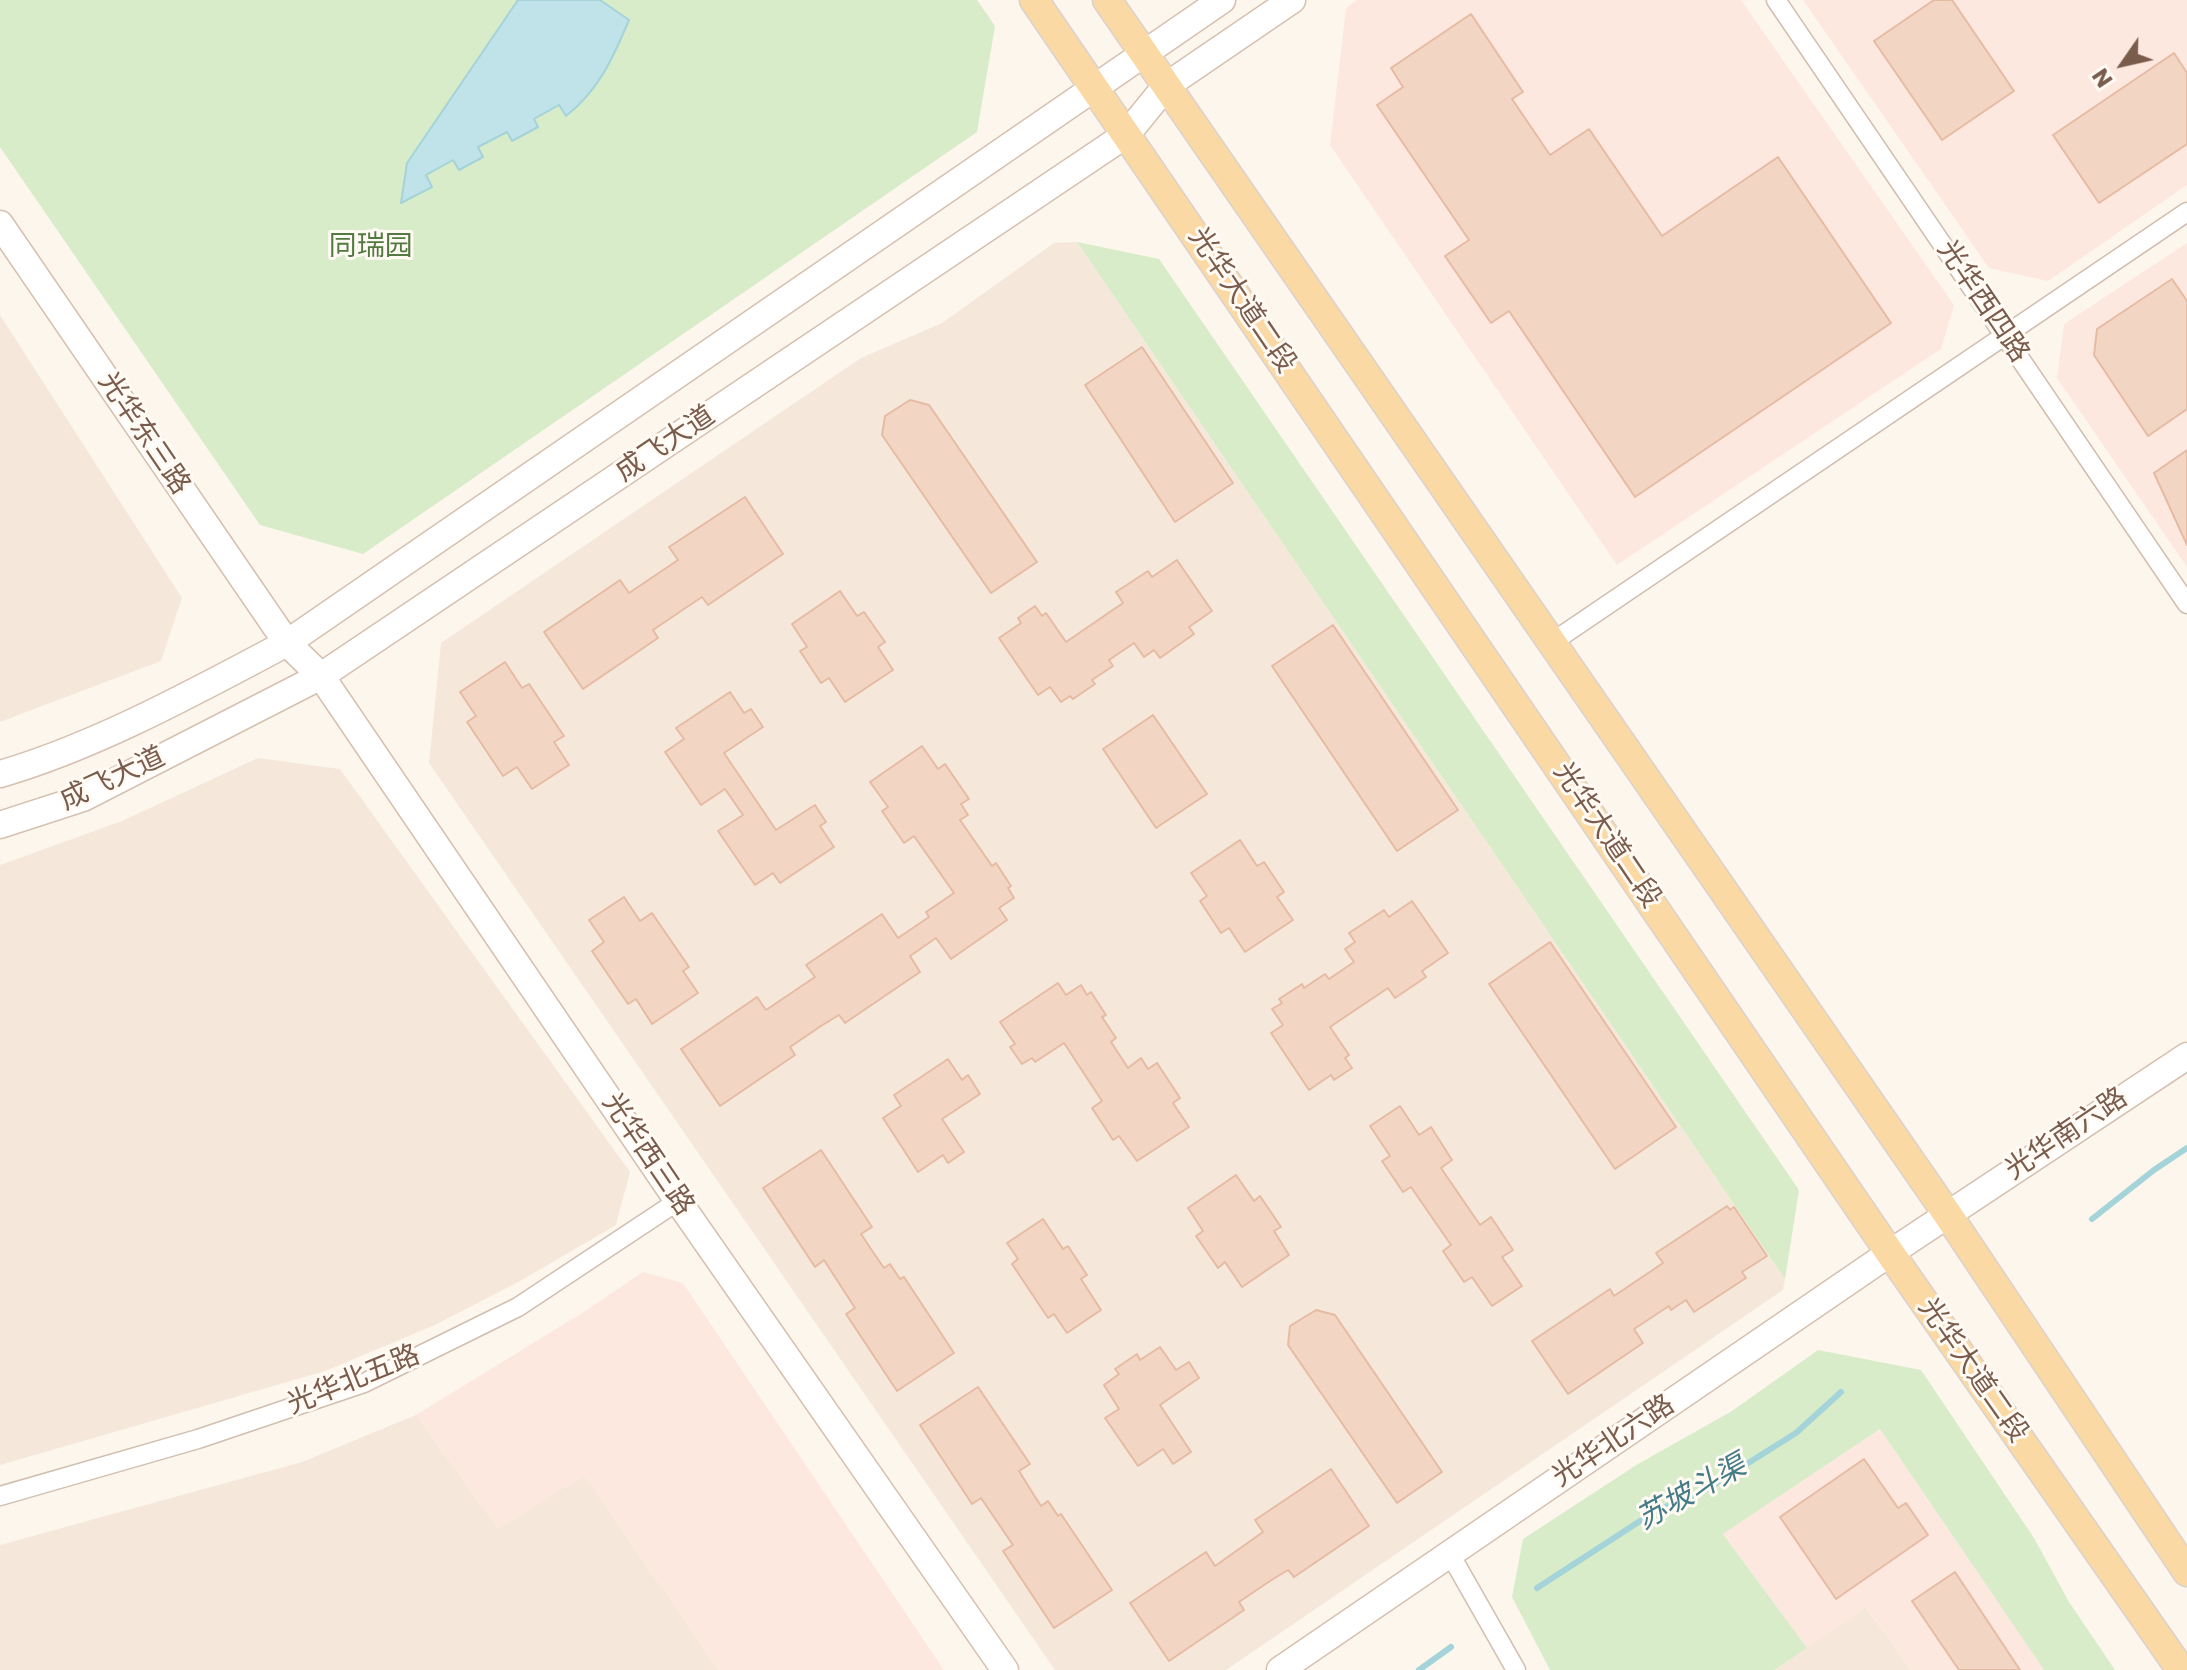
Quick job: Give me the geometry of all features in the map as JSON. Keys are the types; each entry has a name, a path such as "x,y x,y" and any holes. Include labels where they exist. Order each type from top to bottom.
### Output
{"main road":[{"name":"光华大道二段","path":"1034,0 1890,1253 2181,1670"},
{"path":"1107,0 1948,1215 2187,1572"},
{"name":"成飞大道","path":"0,774 36,764 183,698 287,643 1222,0"},
{"name":"成飞大道","path":"0,825 83,798 321,676 1127,134 1166,86 1292,0"},
{"name":"光华东三路","path":"0,224 287,643"},
{"name":"光华西三路","path":"287,643 321,676 678,1201 1005,1670"},
{"name":"光华南六路","path":"1948,1215 2187,1056"},
{"name":"光华北六路","path":"1280,1670 1948,1215"}],"street":[{"name":"光华西四路","path":"1776,0 2187,604"},
{"path":"1551,643 2187,212"},
{"name":"光华北五路","path":"0,1496 198,1439 364,1383 518,1307 678,1201"},
{"path":"1450,1554 1516,1670"}],"shaded area":[{"path":"1357,0 1741,0 1954,305 1941,349 1617,565 1330,145 1346,8"},
{"path":"1803,0 2187,0 2187,185 2048,281 1989,268"},
{"path":"1077,242 1785,1279 1783,1290 1226,1670 1055,1670 429,763 441,643 861,358 942,323 1054,243"},
{"path":"2187,243 2187,567 2057,378 2064,324"},
{"path":"0,315 182,598 161,661 0,722"},
{"path":"258,758 340,769 630,1172 616,1225 522,1280 435,1325 325,1371 0,1465 0,865 122,821"},
{"path":"643,1272 683,1283 944,1670 719,1670 584,1476 498,1528 416,1415"},
{"path":"416,1415 498,1528 584,1475 719,1670 0,1670 0,1545 302,1462"},
{"path":"1880,1429 2044,1670 1911,1670 1866,1607 1807,1648 1723,1534"},
{"path":"1866,1607 1911,1670 1774,1670"}],"green space":[{"name":"同瑞园","path":"0,0 977,0 995,26 977,132 363,554 260,525 0,147"},
{"path":"1077,242 1159,259 1799,1190 1785,1279"},
{"path":"1818,1350 1921,1370 2034,1538 2069,1602 2115,1670 2044,1670 1880,1429 1723,1534 1807,1648 1774,1670 1550,1670 1512,1597 1523,1539 1638,1464 1732,1411"}],"water":[{"path":"518,0 600,0 629,20 596,84 566,116 559,105 534,119 538,127 512,141 507,132 478,147 483,157 459,170 453,160 426,175 432,187 401,203 407,163"}],"building":[{"path":"1934,0 1952,0 2014,91 1942,140 1874,41"},
{"path":"1471,14 1523,92 1512,99 1550,155 1589,129 1662,236 1778,157 1891,323 1635,497 1509,311 1491,323 1445,256 1469,240 1377,105 1403,87 1391,68"},
{"path":"2174,53 2187,73 2187,144 2099,203 2053,135"},
{"path":"2172,279 2187,301 2187,409 2148,436 2094,355 2097,329"},
{"path":"1142,347 1233,483 1175,522 1085,385"},
{"path":"910,400 929,405 1037,562 991,593 882,435 885,416"},
{"path":"2187,450 2187,545 2154,473"},
{"path":"745,497 783,554 708,605 702,597 684,609 653,630 658,638 583,689 544,632 620,580 629,593 678,560 669,547"},
{"path":"1177,560 1212,611 1189,627 1194,634 1160,658 1154,650 1144,657 1134,643 1109,660 1113,666 1092,680 1095,684 1073,699 1070,696 1061,702 1050,687 1038,695 999,638 1021,623 1018,618 1035,606 1042,616 1046,613 1066,642 1123,603 1116,592 1148,571 1152,577"},
{"path":"840,591 857,616 864,612 885,642 878,647 893,670 845,702 829,678 821,683 800,651 807,647 792,624"},
{"path":"1333,625 1458,810 1397,851 1272,666"},
{"path":"505,662 522,688 529,684 564,736 554,742 569,765 532,789 517,767 503,776 467,722 476,716 460,692"},
{"path":"730,692 744,713 751,709 763,727 724,753 776,830 815,805 826,822 820,826 834,847 780,883 773,873 755,885 718,831 743,815 725,789 701,805 665,752 684,739 676,728"},
{"path":"1153,715 1207,794 1156,828 1103,749"},
{"path":"922,746 938,769 945,764 969,799 961,804 968,815 960,820 992,866 996,863 1011,886 1008,888 1014,898 999,908 1007,920 951,959 936,938 910,956 920,972 845,1023 839,1015 821,1026 790,1047 795,1055 720,1106 681,1049 757,997 766,1010 815,977 806,965 882,914 898,938 929,917 926,912 954,893 914,836 904,843 882,811 888,807 870,782"},
{"path":"1240,840 1257,866 1264,862 1284,892 1277,897 1293,920 1245,952 1229,928 1221,933 1200,901 1207,896 1191,873"},
{"path":"624,897 640,921 652,913 689,967 683,971 698,993 652,1024 636,999 628,1004 592,951 604,942 589,920"},
{"path":"1412,901 1448,953 1422,971 1426,977 1395,998 1388,988 1330,1027 1349,1055 1345,1058 1352,1068 1334,1080 1331,1075 1309,1090 1271,1033 1283,1025 1272,1009 1282,1003 1279,999 1302,984 1304,988 1325,974 1329,979 1354,962 1345,949 1355,942 1349,933 1384,910 1389,917"},
{"path":"1550,942 1676,1127 1615,1169 1489,984"},
{"path":"1058,983 1066,995 1081,985 1087,995 1091,992 1116,1038 1111,1042 1128,1068 1141,1058 1148,1069 1157,1063 1180,1098 1173,1103 1189,1127 1137,1161 1119,1136 1113,1140 1092,1108 1102,1101 1064,1043 1035,1062 1032,1058 1022,1064 1010,1047 1015,1044 1000,1022"},
{"path":"948,1059 962,1080 968,1075 980,1094 942,1119 964,1152 948,1163 943,1155 918,1172 883,1118 901,1106 894,1095"},
{"path":"1400,1106 1419,1135 1431,1127 1452,1160 1441,1168 1480,1225 1491,1217 1513,1250 1502,1257 1522,1286 1492,1306 1472,1277 1464,1282 1443,1251 1451,1245 1411,1187 1403,1192 1382,1161 1390,1156 1370,1126"},
{"path":"821,1150 872,1227 861,1234 884,1268 890,1264 900,1279 904,1277 954,1353 897,1391 846,1314 855,1308 824,1260 815,1267 763,1188"},
{"path":"1236,1175 1254,1201 1260,1196 1281,1227 1274,1231 1289,1255 1242,1287 1225,1262 1218,1268 1196,1236 1203,1231 1188,1208"},
{"path":"1727,1206 1730,1210 1734,1207 1767,1256 1742,1272 1746,1278 1694,1312 1686,1300 1671,1310 1669,1306 1634,1329 1643,1343 1568,1394 1532,1341 1610,1289 1614,1296 1663,1263 1656,1253"},
{"path":"1043,1219 1063,1249 1068,1246 1087,1275 1081,1279 1101,1310 1067,1333 1054,1314 1048,1318 1012,1264 1018,1259 1007,1243"},
{"path":"1316,1310 1335,1315 1442,1472 1397,1503 1288,1345 1290,1326"},
{"path":"1160,1347 1176,1370 1189,1362 1199,1378 1160,1405 1191,1452 1173,1464 1163,1449 1138,1466 1105,1418 1119,1409 1104,1385 1119,1374 1115,1369 1137,1354 1140,1360"},
{"path":"978,1387 1030,1464 1019,1471 1041,1506 1048,1501 1058,1516 1061,1514 1112,1590 1054,1628 1003,1551 1013,1545 981,1498 972,1504 920,1425"},
{"path":"1864,1459 1898,1508 1906,1503 1928,1535 1836,1599 1780,1517"},
{"path":"1331,1469 1369,1526 1294,1577 1288,1570 1270,1581 1239,1602 1244,1610 1169,1661 1130,1603 1206,1552 1215,1566 1263,1532 1255,1520"},
{"path":"1955,1572 2020,1670 1959,1670 1912,1601"}],"waterway":[{"name":"苏坡斗渠","path":"2092,1219 2187,1148"},
{"name":"苏坡斗渠","path":"1537,1588 1657,1510 1699,1494 1796,1433 1841,1392"},
{"name":"苏坡斗渠","path":"1419,1670 1451,1647"}]}
